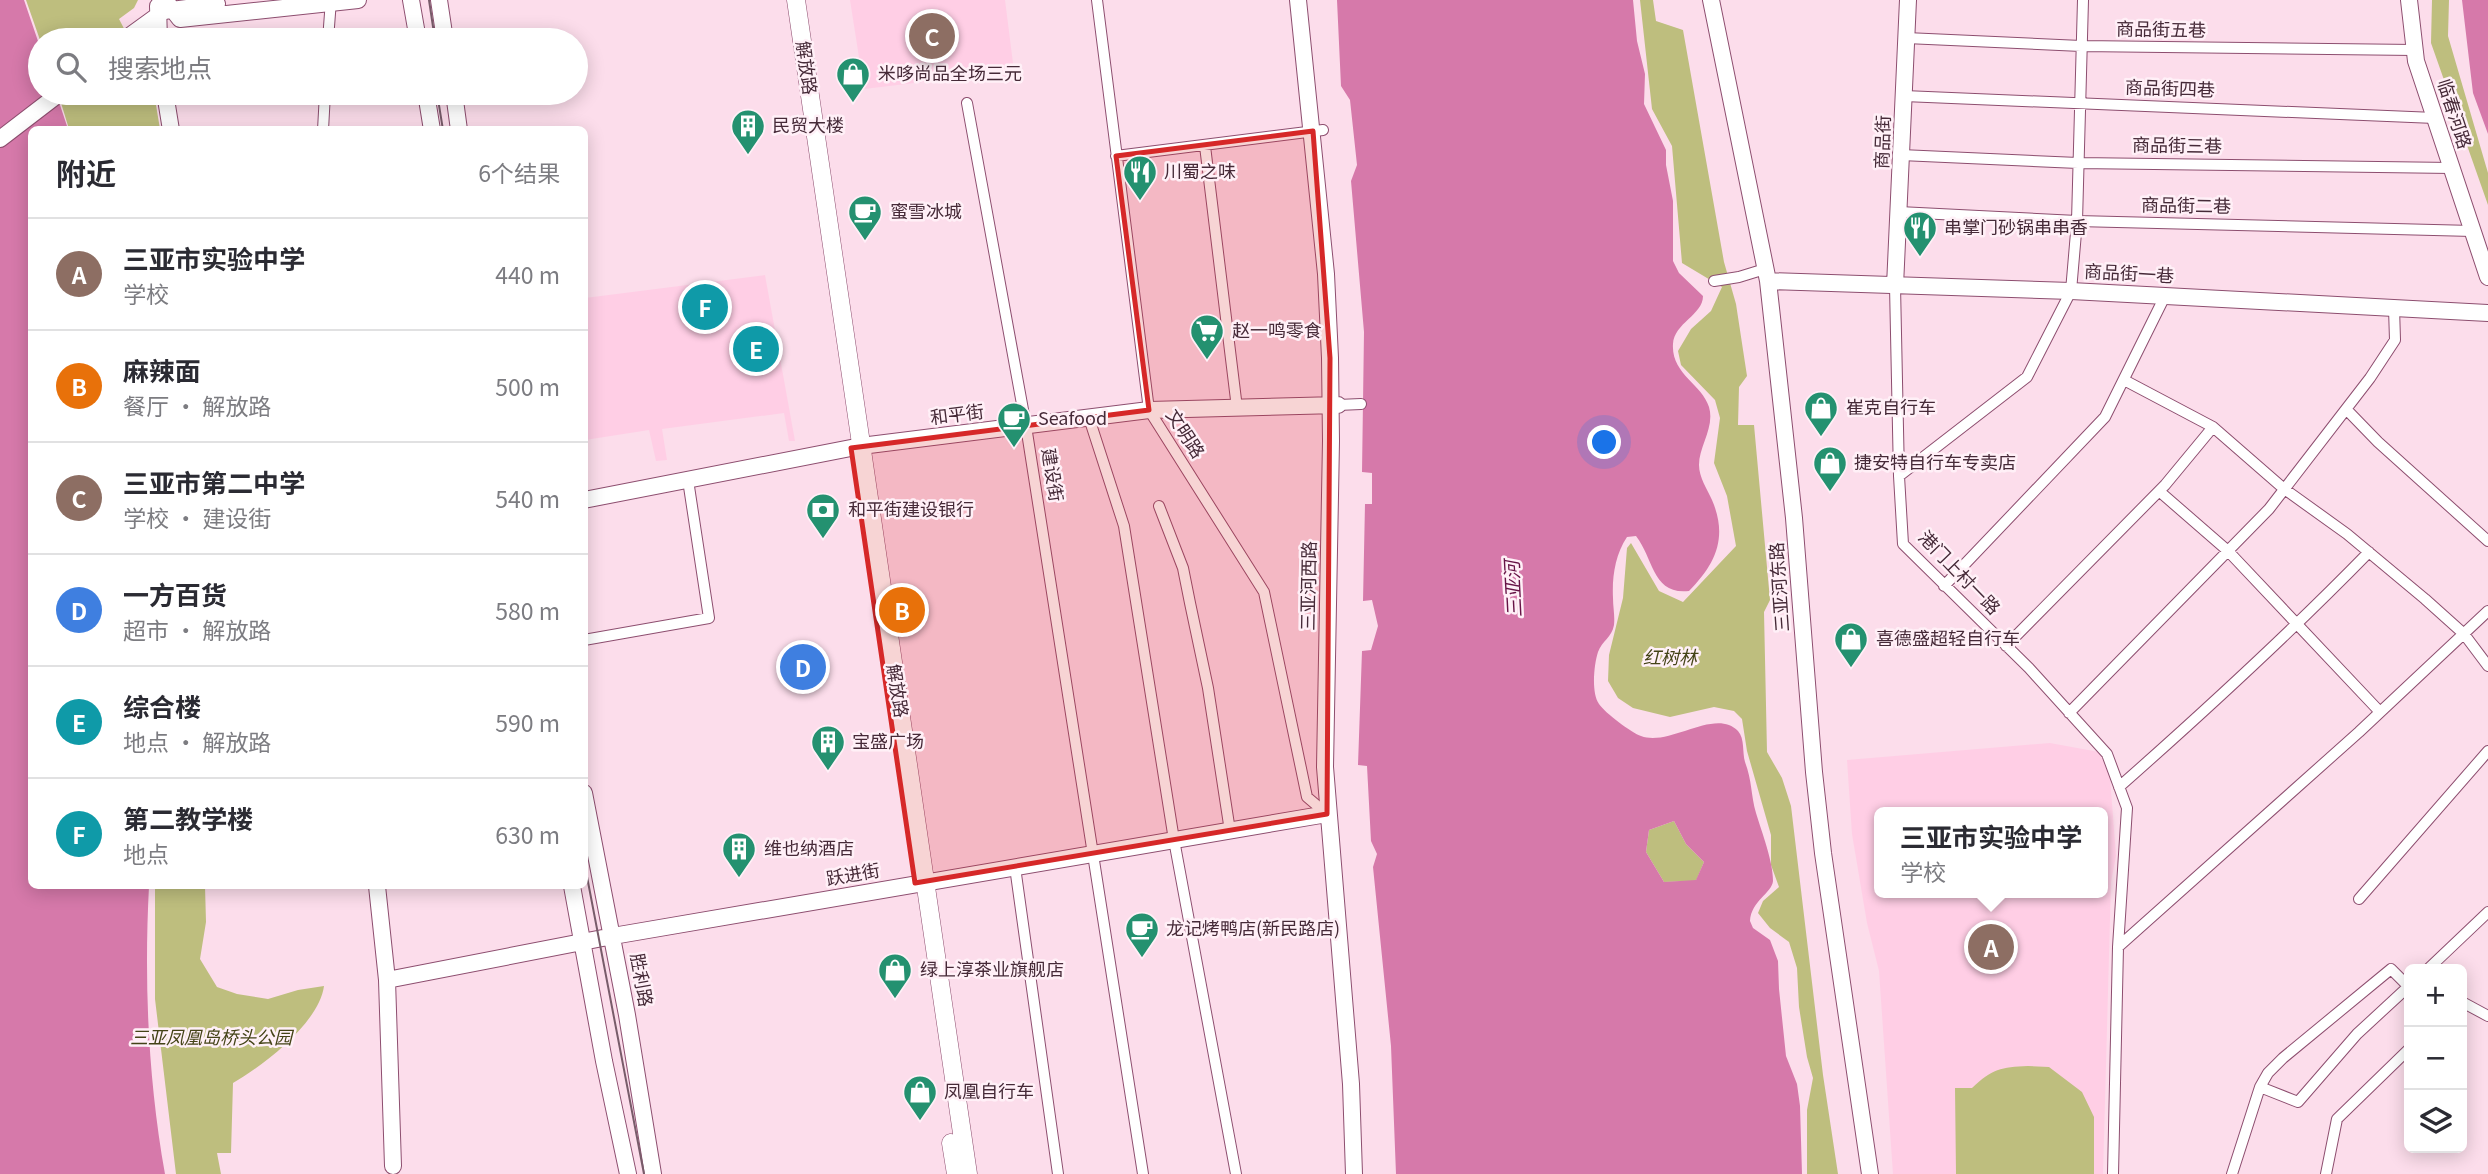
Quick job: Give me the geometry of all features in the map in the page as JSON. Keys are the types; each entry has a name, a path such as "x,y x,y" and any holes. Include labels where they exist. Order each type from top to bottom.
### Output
{"main road":[{"name":"解放路","path":"784,0 856,447"},
{"name":"解放路","path":"796,0 856,447 920,883 968,1174"},
{"name":"解放路","path":"920,883 956,1174"}],"street":[{"path":"140,28 166,8 261,0"},
{"path":"166,8 358,0"},
{"path":"411,0 416,28"},
{"path":"439,0 443,28"},
{"name":"文明路","path":"1097,0 1149,411 1264,592 1307,797 1327,814"},
{"name":"三亚河西路","path":"1298,0 1318,131"},
{"name":"三亚河西路","path":"1309,0 1318,131 1337,324 1325,722 1327,814 1351,1084 1354,1174"},
{"name":"三亚河东路","path":"1711,0 1767,275 1794,518 1823,853 1870,1174"},
{"name":"商品街","path":"1895,286 1908,0"},
{"path":"1899,476 2027,377 2071,291 2077,221 2083,0"},
{"name":"临春河路","path":"2409,0 2416,61 2488,276"},
{"path":"329,28 330,2"},
{"path":"162,28 166,8"},
{"name":"商品街五巷","path":"1906,38 2081,46 2415,50"},
{"name":"商品街四巷","path":"1904,96 2435,118"},
{"name":"建设街","path":"967,103 1026,426 1143,1174"},
{"path":"0,139 44,105"},
{"path":"168,105 170,126"},
{"path":"323,126 324,105"},
{"path":"428,105 431,126"},
{"path":"456,105 458,126"},
{"path":"1116,156 1318,131"},
{"path":"1205,146 1237,408"},
{"name":"商品街三巷","path":"1901,155 2078,163 2452,168"},
{"name":"商品街二巷","path":"1899,212 2077,221 2473,231"},
{"path":"1714,281 1767,275"},
{"name":"商品街一巷","path":"1767,275 1895,286 2071,291 2488,313"},
{"name":"港门上村一路","path":"1895,286 1903,544 2006,646 2107,754 2119,787"},
{"path":"1944,586 2105,417 2165,296"},
{"path":"2069,713 2269,509 2395,340 2394,308"},
{"path":"2124,380 2213,427 2283,488 2369,552 2464,634 2488,666"},
{"path":"1335,405 1361,404"},
{"name":"和平街","path":"588,499 856,447 1149,411 1335,405"},
{"name":"三亚河西路","path":"1335,405 1335,814 1358,1082 1363,1174"},
{"path":"2346,409 2378,442 2488,541"},
{"path":"1089,418 1124,526 1174,841 1236,1174"},
{"path":"2006,646 2159,491 2213,427"},
{"path":"588,638 709,618 688,480"},
{"path":"2159,491 2228,551 2379,712"},
{"path":"1159,506 1172,546 1183,568 1208,688 1230,831"},
{"path":"2113,1174 2118,947 2127,808 2119,787 2298,625 2369,552"},
{"path":"2118,947 2488,611"},
{"path":"2359,899 2488,751"},
{"name":"胜利路","path":"588,813 613,936 653,1174"},
{"name":"跃进街","path":"387,980 613,936 1327,814"},
{"path":"1015,867 1058,1174"},
{"path":"377,889 387,980 393,1166"},
{"path":"573,889 628,1174"},
{"path":"2433,964 2488,912"},
{"path":"2232,1174 2260,1087 2268,1073 2391,969 2404,981"},
{"path":"2260,1087 2298,1102 2357,1034 2404,991"},
{"path":"2467,1005 2488,1016"},
{"path":"2326,1174 2337,1119 2404,1054"}],"highlighted area":[{"path":"1313,131 1330,358 1327,814 915,883 851,448 1149,410 1116,156"}],"shaded area":[{"path":"850,0 1005,0 1014,71 864,89"},
{"path":"765,275 795,441 789,441 784,413 662,429 667,460 656,461 649,430 588,440 588,298"},
{"path":"2050,743 2099,752 2110,777 2116,856 2111,882 2103,1174 1893,1174 1879,971 1867,923 1852,834 1847,760"}],"green space":[{"path":"26,0 138,0 134,8 119,19 124,28 36,28"},
{"name":"红树林","path":"1640,0 1653,0 1656,21 1683,30 1724,262 1736,304 1747,376 1739,387 1738,425 1754,425 1770,600 1764,612 1767,752 1782,778 1791,806 1823,1075 1838,1174 1807,1174 1807,1110 1813,1078 1799,1007 1797,968 1789,942 1770,928 1758,913 1763,901 1779,887 1771,865 1771,835 1747,751 1742,719 1734,711 1714,707 1670,717 1633,708 1618,698 1608,681 1609,655 1623,598 1627,548 1631,543 1659,591 1683,602 1736,546 1727,496 1714,463 1720,418 1715,400 1681,365 1678,351 1691,329 1711,311 1722,287 1682,263 1672,146 1652,109"},
{"path":"2432,0 2449,0 2448,36 2488,173 2488,205 2431,43"},
{"path":"62,105 156,105 160,126 68,126"},
{"path":"1674,821 1686,844 1704,862 1696,881 1664,882 1646,852 1649,830"},
{"name":"三亚凤凰岛桥头公园","path":"155,889 205,889 206,922 200,959 217,987 237,994 268,999 324,986 312,1014 288,1042 233,1083 231,1153 217,1153 221,1174 176,1174 155,999"},
{"path":"2028,1066 2049,1067 2082,1092 2094,1117 2094,1174 1956,1174 1955,1088 1972,1088 1997,1070"}],"water":[{"path":"0,0 24,0 34,28 28,28 28,105 60,105 67,126 28,126 28,889 149,889 147,958 151,1066 165,1174 0,1174"},
{"name":"三亚河","path":"1337,0 1633,0 1637,41 1645,74 1644,104 1666,150 1673,201 1673,261 1679,273 1703,296 1698,309 1678,330 1673,344 1677,363 1709,407 1710,422 1701,451 1699,469 1717,513 1719,538 1717,549 1706,571 1689,591 1677,591 1668,587 1655,574 1636,536 1627,537 1615,566 1614,625 1598,652 1594,671 1595,693 1599,704 1607,712 1641,736 1665,736 1717,723 1728,725 1740,734 1754,807 1773,873 1772,885 1757,903 1750,921 1753,928 1770,940 1778,961 1786,1056 1797,1084 1800,1106 1802,1174 1396,1174 1391,1046 1373,867 1377,854 1371,841 1367,766 1358,765 1362,651 1371,650 1378,626 1372,600 1363,601 1365,504 1372,504 1372,473 1362,472 1364,332 1351,181 1357,165 1350,100 1341,86","holes":["1674,821 1686,844 1704,862 1696,880 1664,882 1646,852 1649,830"]},
{"path":"2462,0 2488,0 2488,134 2473,93"}],"tram line":[{"path":"429,0 433,28"},
{"path":"439,105 442,126"},
{"path":"588,882 644,1174"}],"place":[{"name":"三亚市第二中学","path":"932,36"},
{"name":"米哆尚品全场三元","path":"853,104"},
{"name":"民贸大楼","path":"748,156"},
{"name":"川蜀之味","path":"1140,202"},
{"name":"蜜雪冰城","path":"865,242"},
{"name":"串掌门砂锅串串香","path":"1920,258"},
{"name":"第二教学楼","path":"705,307"},
{"name":"综合楼","path":"756,349"},
{"name":"赵一鸣零食","path":"1207,361"},
{"name":"崔克自行车","path":"1821,438"},
{"name":"Seafood","path":"1014,449"},
{"name":"捷安特自行车专卖店","path":"1830,493"},
{"name":"和平街建设银行","path":"823,540"},
{"name":"麻辣面","path":"902,610"},
{"name":"一方百货","path":"803,667"},
{"name":"喜德盛超轻自行车","path":"1851,669"},
{"name":"宝盛广场","path":"828,772"},
{"name":"维也纳酒店","path":"739,879"},
{"name":"三亚市实验中学","path":"1991,947"},
{"name":"龙记烤鸭店(新民路店)","path":"1142,959"},
{"name":"绿上淳茶业旗舰店","path":"895,1000"},
{"name":"凤凰自行车","path":"920,1122"}]}
